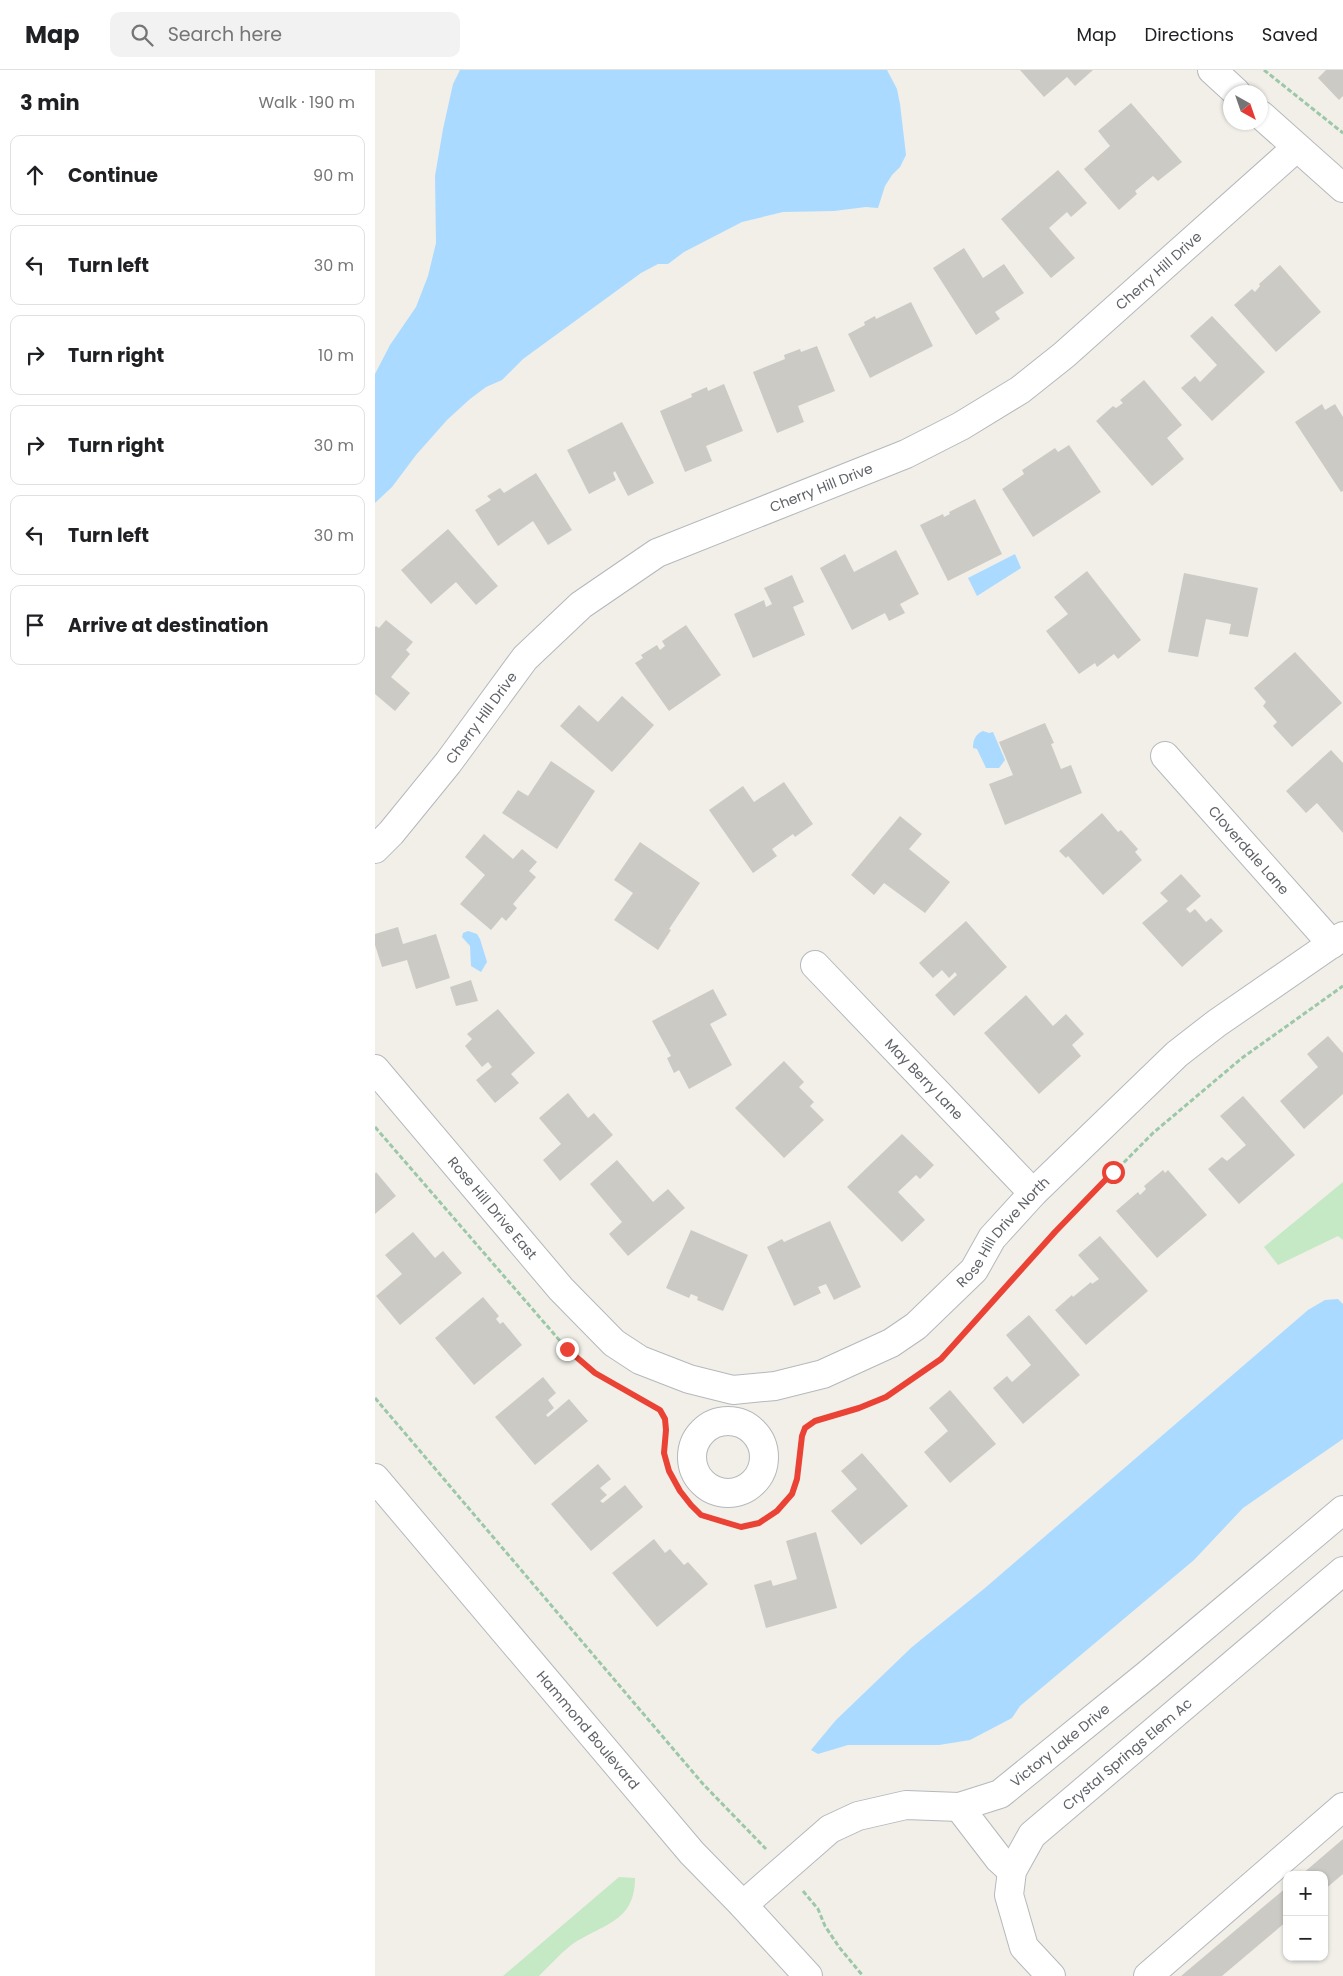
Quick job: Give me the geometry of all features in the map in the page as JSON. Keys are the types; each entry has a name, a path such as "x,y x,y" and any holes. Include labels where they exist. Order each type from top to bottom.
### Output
{"street":[{"path":"1211,70 1228,85"},
{"path":"1268,122 1343,188"},
{"name":"Cherry Hill Drive","path":"375,849 391,833 448,763 525,658 581,605 657,553 906,454 961,426 1019,390 1065,355 1296,148"},
{"name":"Cloverdale Lane","path":"1165,756 1338,940"},
{"name":"Rose Hill Drive North","path":"614,1343 640,1360 689,1379 733,1390 775,1386 823,1374 897,1339 916,1326 974,1270 992,1238 1033,1193 1177,1054 1338,940"},
{"name":"May Berry Lane","path":"815,965 1033,1193"},
{"name":"Rose Hill Drive East","path":"375,1069 561,1289 614,1343"},
{"path":"731,1420 733,1390"},
{"name":"Hammond Boulevard","path":"375,1478 692,1853 808,1976"},
{"name":"Victory Lake Drive","path":"743,1905 830,1829 858,1816 906,1805 959,1807 1000,1794 1148,1674 1343,1510"},
{"name":"Crystal Springs Elem Ac","path":"1051,1976 1024,1947 1009,1895 1011,1870 1032,1835 1343,1571"},
{"path":"959,1807 999,1859 1011,1870"},
{"path":"1148,1976 1343,1807"}],"path":[{"path":"1264,70 1343,133"},
{"path":"375,1127 567,1349 595,1373 660,1410 665,1419 664,1453 669,1471 680,1491 691,1505 701,1515 741,1527 759,1523 777,1511 792,1494 797,1479 802,1436 805,1428 815,1421 850,1411 886,1397 941,1359 1055,1232 1153,1134 1242,1058 1343,986"},
{"path":"375,1398 703,1784 818,1909 825,1926 863,1976"}],"green space":[{"path":"1343,1182 1343,1240 1338,1236 1278,1265 1264,1247"},
{"path":"619,1877 635,1878 629,1905 614,1921 570,1946 539,1976 503,1976"}],"water":[{"path":"460,70 887,70 897,89 906,155 900,167 885,186 878,208 866,207 834,211 783,212 742,222 684,252 668,264 658,264 641,273 523,359 502,380 486,387 470,399 447,420 416,455 392,487 375,503 375,374 390,345 416,307 428,276 436,243 435,176 453,84"},
{"path":"1015,554 1021,568 977,596 968,578"},
{"path":"983,731 993,732 1005,760 999,768 986,768 977,749 973,748 975,738"},
{"path":"468,931 477,934 480,939 487,962 481,972 471,966 470,946 462,937 463,933"},
{"path":"1338,1299 1343,1304 1343,1439 1243,1508 1194,1560 1020,1706 1012,1718 970,1740 939,1745 848,1745 818,1754 811,1750 836,1720 912,1647 985,1588 1308,1310 1325,1300"}],"building":[{"path":"1020,70 1093,70 1075,86 1067,77 1044,97"},
{"path":"1326,70 1343,70 1343,96 1339,100 1318,78"},
{"path":"1131,103 1182,162 1158,181 1153,176 1135,191 1137,194 1119,210 1084,169 1110,146 1098,131"},
{"path":"1058,170 1087,203 1071,217 1067,212 1049,228 1075,258 1051,278 1001,219"},
{"path":"964,248 983,278 1004,264 1024,293 995,312 1000,319 976,335 933,268"},
{"path":"1280,265 1321,312 1276,352 1234,305 1252,289 1255,292 1260,286 1259,284"},
{"path":"911,302 933,346 870,378 848,334 865,325 864,322 875,316 876,319"},
{"path":"1212,316 1265,372 1212,421 1181,388 1195,376 1200,382 1217,365 1190,336"},
{"path":"817,346 835,391 798,406 804,422 777,433 753,372 785,359 784,355 800,349 801,352"},
{"path":"1144,380 1182,425 1167,438 1184,459 1152,486 1096,421 1113,406 1116,408 1123,403 1120,400"},
{"path":"724,384 743,431 706,446 712,461 685,472 660,411 692,397 691,394 707,387 708,391"},
{"path":"1322,404 1325,410 1335,404 1343,417 1343,491 1341,492 1295,422"},
{"path":"622,422 654,483 628,496 615,471 613,473 616,480 589,494 567,450"},
{"path":"1069,445 1101,492 1033,537 1002,489 1024,474 1022,470 1055,448 1058,452"},
{"path":"536,473 572,530 548,545 533,521 498,546 475,510 491,500 487,496 500,488 504,493"},
{"path":"975,499 1002,554 948,581 920,525 943,514 944,517 950,514 949,512"},
{"path":"448,529 498,586 476,605 456,582 431,604 401,570"},
{"path":"896,550 919,594 900,604 905,613 889,621 885,613 852,630 820,568 845,554 854,572"},
{"path":"1087,571 1141,640 1118,659 1114,654 1097,667 1095,663 1079,674 1046,631 1068,614 1054,597"},
{"path":"1184,573 1258,588 1248,637 1229,634 1231,624 1206,619 1198,657 1168,652"},
{"path":"792,575 804,602 793,607 805,635 753,658 734,614 764,600 766,607 772,604 764,588"},
{"path":"386,620 413,642 406,650 410,654 391,677 410,693 395,711 375,694 375,627 379,628"},
{"path":"686,625 721,675 669,711 635,663 643,658 641,655 657,645 660,650 665,646 662,641"},
{"path":"1295,652 1342,703 1292,747 1273,726 1277,722 1263,706 1266,702 1254,688"},
{"path":"622,696 654,725 612,772 560,726 579,705 598,722"},
{"path":"1045,723 1054,743 1051,744 1061,769 1071,765 1082,793 1005,825 989,784 1013,775 999,742"},
{"path":"1331,750 1343,763 1343,833 1317,803 1306,813 1286,791"},
{"path":"551,761 595,791 557,849 502,813 518,790 528,796"},
{"path":"784,782 813,824 795,837 793,834 772,849 777,856 753,873 709,810 743,786 754,802"},
{"path":"1102,813 1118,832 1121,830 1138,849 1135,852 1142,860 1103,895 1068,856 1066,858 1059,851"},
{"path":"900,816 922,834 909,849 950,882 925,913 884,883 874,895 851,875"},
{"path":"484,834 513,859 522,849 537,862 529,871 536,877 513,904 517,908 506,921 502,917 491,930 460,904 485,875 465,857"},
{"path":"640,842 700,883 669,929 671,930 658,950 614,920 633,893 614,880"},
{"path":"1181,874 1201,896 1186,909 1190,913 1195,909 1206,922 1211,918 1223,931 1182,967 1142,923 1168,901 1160,893"},
{"path":"966,921 1007,967 954,1016 935,995 957,975 955,972 949,978 942,970 933,978 919,963"},
{"path":"398,927 403,944 436,934 450,978 416,989 407,960 382,967 375,945 375,934"},
{"path":"471,980 478,1001 456,1006 450,987"},
{"path":"713,989 727,1015 710,1024 732,1065 689,1089 679,1070 674,1073 667,1058 671,1056 652,1021"},
{"path":"1026,995 1053,1026 1066,1014 1084,1034 1072,1045 1081,1056 1039,1094 984,1033"},
{"path":"498,1009 535,1053 511,1074 519,1083 495,1103 476,1080 492,1067 488,1062 482,1067 465,1046 472,1039 467,1034"},
{"path":"1328,1036 1343,1053 1343,1094 1304,1129 1280,1101 1318,1067 1307,1054"},
{"path":"784,1061 804,1082 799,1087 814,1102 810,1106 824,1120 784,1158 735,1108"},
{"path":"568,1093 588,1118 594,1113 613,1135 560,1181 543,1160 561,1144 539,1118"},
{"path":"1243,1096 1295,1155 1239,1204 1208,1169 1222,1157 1227,1161 1246,1145 1220,1116"},
{"path":"902,1134 934,1165 920,1179 916,1175 898,1192 925,1220 902,1242 847,1187"},
{"path":"617,1160 653,1202 668,1189 685,1208 628,1256 609,1234 622,1222 590,1184"},
{"path":"1163,1170 1165,1173 1168,1170 1207,1215 1157,1258 1116,1211 1138,1192 1140,1195 1146,1189 1144,1186"},
{"path":"376,1172 396,1196 375,1214 375,1174"},
{"path":"830,1221 861,1287 834,1300 826,1284 818,1287 821,1293 794,1306 767,1247 782,1239 784,1242"},
{"path":"691,1230 748,1255 723,1311 697,1300 698,1297 691,1294 689,1298 666,1288"},
{"path":"413,1232 435,1258 443,1251 462,1273 400,1325 376,1296 402,1274 385,1255"},
{"path":"1100,1236 1148,1291 1086,1345 1055,1310 1072,1295 1073,1297 1091,1282 1092,1284 1099,1279 1078,1255"},
{"path":"483,1297 499,1316 496,1319 500,1324 503,1322 522,1345 474,1385 435,1338"},
{"path":"1029,1315 1080,1375 1023,1424 993,1388 1007,1376 1012,1382 1031,1365 1006,1335"},
{"path":"543,1377 556,1393 548,1400 554,1408 546,1415 548,1417 569,1399 588,1421 535,1465 495,1417"},
{"path":"950,1390 996,1444 950,1483 924,1452 948,1431 929,1408"},
{"path":"862,1453 908,1506 861,1545 831,1511 857,1489 841,1471"},
{"path":"598,1464 611,1479 600,1488 607,1495 600,1501 603,1503 625,1485 643,1507 591,1551 551,1504"},
{"path":"816,1532 837,1608 766,1628 754,1585 771,1580 773,1586 797,1579 786,1541"},
{"path":"654,1539 665,1553 670,1549 684,1565 688,1562 708,1584 657,1627 612,1573"},
{"path":"1343,1839 1343,1874 1328,1887 1328,1871 1306,1871"},
{"path":"1283,1890 1283,1924 1222,1976 1181,1976"}],"route":[{"path":"567,1349 595,1373 620,1389 660,1410 665,1419 664,1453 669,1471 680,1491 701,1515 741,1527 759,1523 777,1511 792,1494 797,1479 802,1436 805,1428 815,1421 833,1417 886,1397 941,1359 1055,1232 1113,1172"}]}
